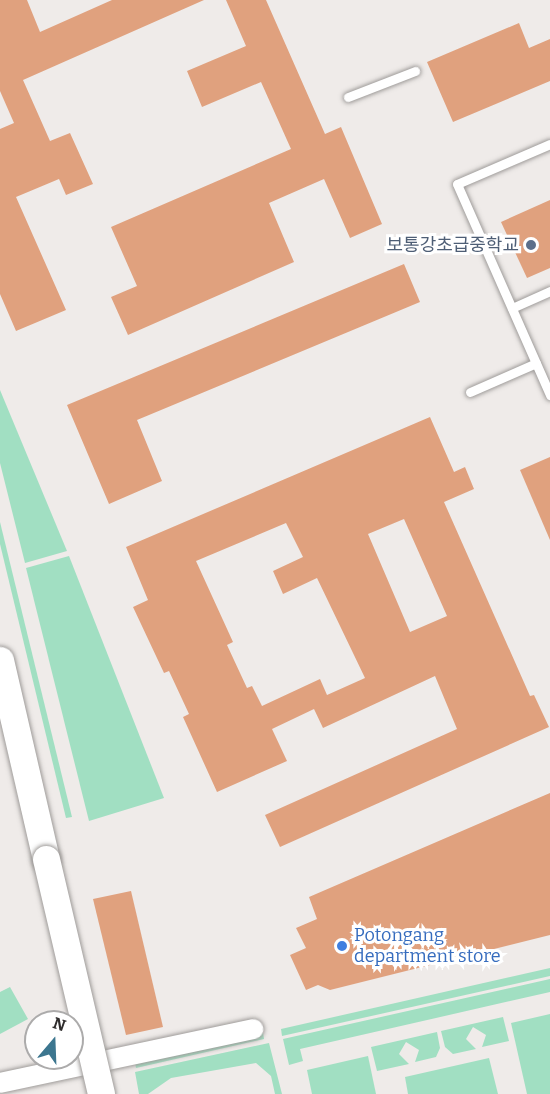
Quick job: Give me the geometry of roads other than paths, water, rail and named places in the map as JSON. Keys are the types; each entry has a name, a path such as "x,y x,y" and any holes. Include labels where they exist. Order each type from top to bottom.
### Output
{"street":[{"path":"0,660 101,1094"},
{"path":"0,1083 253,1029"}],"lane":[{"path":"348,97 415,71"},
{"path":"550,144 457,184 550,395"},
{"path":"512,308 550,291"},
{"path":"470,392 536,363"}],"place":[{"name":"보통강초급중학교","path":"531,245"},
{"name":"Potongang department store","path":"342,946"}]}
